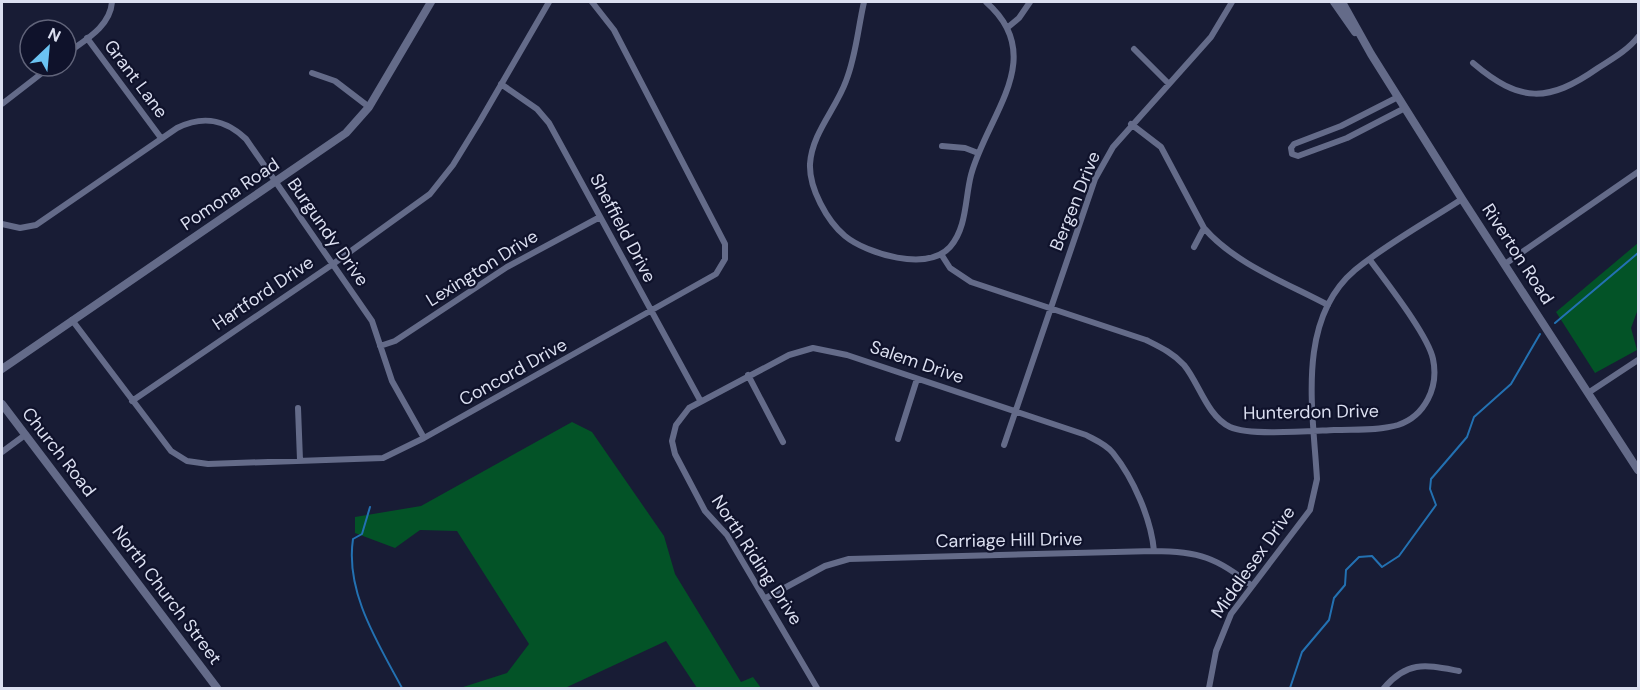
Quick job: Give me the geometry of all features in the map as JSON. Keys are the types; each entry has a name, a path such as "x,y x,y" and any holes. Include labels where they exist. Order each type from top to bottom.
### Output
{"main road":[{"name":"Riverton Road","path":"1334,2 1371,54"},
{"name":"Riverton Road","path":"1342,2 1371,54 1462,199 1638,470"},
{"name":"Church Road","path":"2,404 91,520"},
{"name":"North Church Street","path":"91,520 218,688"}],"street":[{"path":"78,45 107,20 112,2"},
{"name":"Pomona Road","path":"2,369 346,133 369,108 431,2"},
{"name":"Hartford Drive","path":"132,401 333,264 430,194 453,165 549,2"},
{"name":"Concord Drive","path":"72,320 171,451 187,461 208,464 383,458 424,438 716,274 726,259 725,244 614,30 592,2"},
{"path":"864,2 846,82 814,147 810,164 812,180 833,223 852,240 885,254 912,261 929,260 941,254 958,235 978,153 1007,95 1012,77 1013,50 1003,19 986,2"},
{"path":"1007,28 1019,18 1030,2"},
{"name":"Bergen Drive","path":"1004,445 1014,410 1095,179 1113,147 1131,124 1211,37 1232,2"},
{"path":"1473,63 1509,88 1528,93 1550,93 1576,84 1627,48 1638,37"},
{"name":"Grant Lane","path":"87,38 161,138"},
{"path":"1134,49 1169,84"},
{"path":"312,73 335,81 369,108"},
{"path":"2,104 36,78"},
{"name":"Sheffield Drive","path":"501,84 537,109 549,123 700,400"},
{"path":"1398,97 1341,126 1294,144 1291,148 1292,154 1298,156 1347,138 1406,108"},
{"name":"Burgundy Drive","path":"2,225 20,228 36,225 161,138 189,122 211,120 224,123 246,139 372,321 392,381 424,438"},
{"path":"1131,124 1161,147 1204,228 1233,254 1328,305"},
{"path":"942,146 965,148 978,153"},
{"path":"1505,264 1638,172"},
{"name":"Middlesex Drive","path":"1209,688 1224,628 1252,586 1310,510 1317,478 1314,355 1318,330 1328,305 1345,280 1370,260 1462,199"},
{"name":"Lexington Drive","path":"380,346 395,341 507,267 600,217"},
{"path":"1194,247 1204,228"},
{"name":"Hunterdon Drive","path":"941,254 961,278 1146,340 1168,351 1184,366 1217,417 1230,427 1246,430 1315,431 1398,425 1417,414 1432,393 1435,374 1431,353 1412,320 1370,260"},
{"name":"Salem Drive","path":"689,480 675,454 673,433 682,415 700,400 748,375 789,355 813,348 847,355 1086,435 1112,452 1148,519 1154,551"},
{"path":"1587,393 1638,360"},
{"path":"748,375 783,442"},
{"path":"898,439 917,379"},
{"path":"298,408 300,460"},
{"path":"2,452 25,435"},
{"name":"North Riding Drive","path":"689,480 705,511 727,535 818,688"},
{"name":"Carriage Hill Drive","path":"766,598 825,566 849,559 1154,551 1180,551 1212,558 1232,569 1252,586"},
{"path":"1384,688 1400,673 1424,665 1459,671"}],"green space":[{"path":"1638,243 1638,309 1631,328 1637,350 1595,373 1556,312"},
{"path":"572,422 592,432 664,536 675,574 741,682 753,677 761,688 697,688 666,641 565,688 460,688 507,673 529,644 457,531 420,530 395,548 355,533 355,517 421,506"}],"waterway":[{"path":"1555,323 1638,253"},
{"path":"1290,688 1302,652 1329,620 1334,598 1345,585 1346,570 1359,557 1372,556 1382,567 1399,556 1436,505 1430,489 1431,479 1467,437 1474,417 1511,384 1540,334"},
{"path":"370,507 362,534 353,539 354,578 359,598 374,635 402,688"}]}
